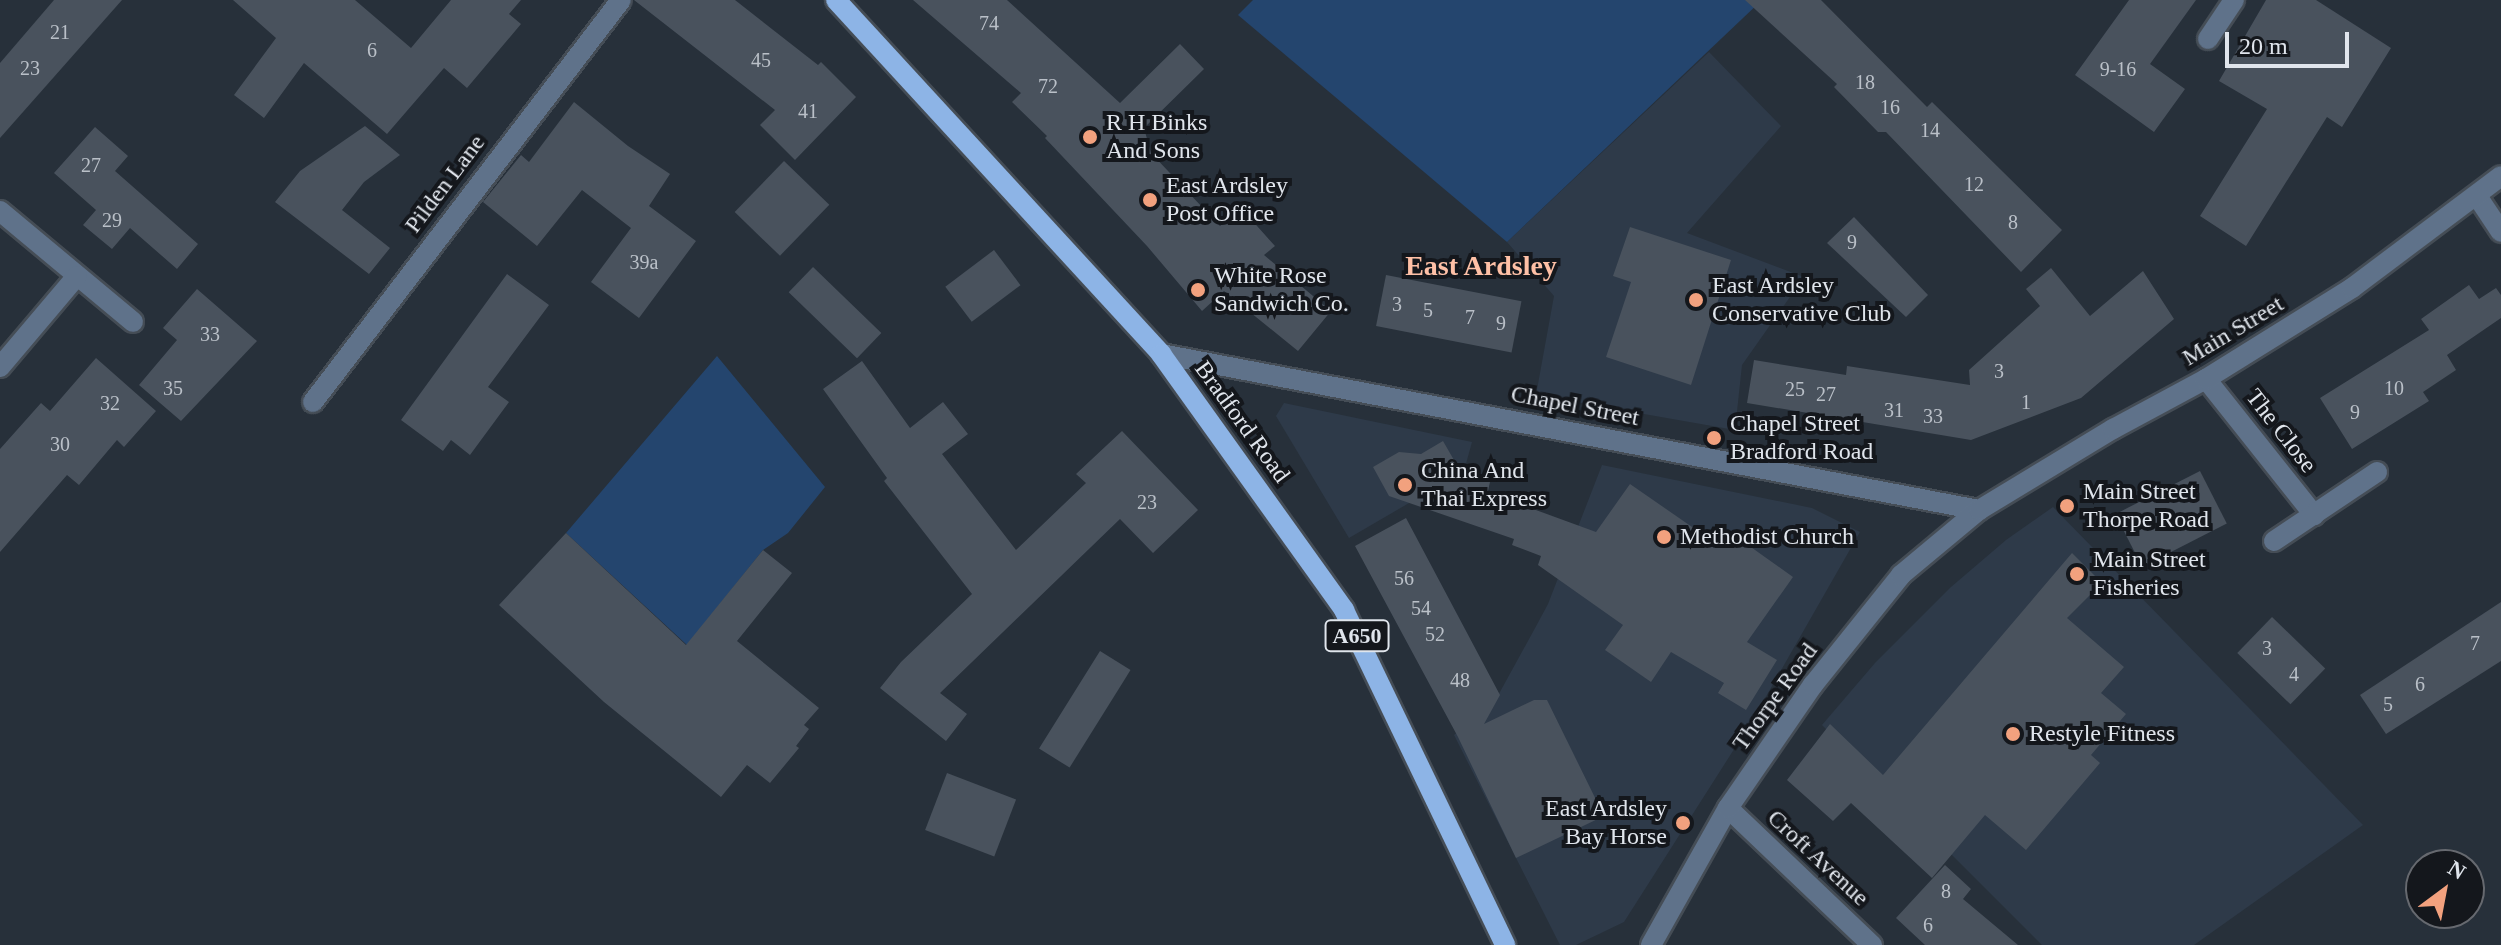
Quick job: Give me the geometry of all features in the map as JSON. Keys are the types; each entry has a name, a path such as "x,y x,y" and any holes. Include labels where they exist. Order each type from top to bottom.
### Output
{"main road":[{"name":"Bradford Road","path":"836,0 1161,354 1344,610 1505,945"}],"street":[{"name":"Pilden Lane","path":"313,402 621,0"},
{"path":"2208,39 2234,0"},
{"name":"Main Street","path":"1979,510 2113,429 2206,379 2352,288 2501,176"},
{"path":"2477,196 2501,232"},
{"path":"0,211 133,322"},
{"path":"0,367 77,276"},
{"name":"Chapel Street","path":"1161,354 1979,510"},
{"name":"The Close","path":"2206,379 2314,515"},
{"path":"2274,541 2377,472"},
{"name":"Thorpe Road","path":"1651,945 1728,808 1813,685 1901,575 1979,510"},
{"name":"Croft Avenue","path":"1728,808 1872,945"}],"shaded area":[{"path":"1253,0 1762,0 1507,242 1238,15"},
{"path":"1709,52 1781,126 1687,233 1804,277 1742,365 1735,430 1536,395 1554,296 1507,242"},
{"path":"717,356 825,487 788,533 763,550 687,645 566,533"},
{"path":"1284,403 1472,442 1464,471 1349,538 1276,416"},
{"path":"1602,465 1812,508 1860,532 1752,721 1624,922 1576,945 1560,945 1454,735 1495,701 1534,630 1548,604"},
{"path":"2053,507 2363,825 2194,945 2042,945 1822,725 1875,663 1951,587 2006,540"}],"building":[{"path":"54,0 122,0 0,138 0,63"},
{"path":"233,0 355,0 411,48 451,0 521,0 509,14 521,24 467,88 444,68 387,134 304,63 264,118 234,95 276,38"},
{"path":"634,0 735,0 818,65 821,62 856,97 795,160 760,125 775,110"},
{"path":"913,0 1007,0 1120,103 1180,44 1204,69 1144,128 1151,153 1220,226 1241,208 1275,246 1264,255 1331,311 1298,351 1224,291 1202,311 1147,246 1045,138 1047,136 1012,102 1021,93"},
{"path":"1745,0 1821,0 1927,107 1932,102 2062,230 2021,272 1886,132 1878,132 1834,87 1837,84"},
{"path":"2129,0 2196,0 2150,64 2185,89 2154,132 2075,75"},
{"path":"2266,0 2316,0 2391,48 2342,127 2327,117 2246,246 2200,216 2267,109 2219,81"},
{"path":"574,102 628,146 670,174 649,206 696,241 639,318 591,282 631,228 582,190 537,246 483,202 521,155 529,162"},
{"path":"365,126 400,155 364,182 342,210 390,248 369,274 275,202 300,171"},
{"path":"95,127 128,156 115,171 198,244 177,269 130,228 112,249 83,225 96,210 54,173"},
{"path":"784,161 829,205 780,256 735,212"},
{"path":"1854,217 1928,295 1906,317 1827,243"},
{"name":"East Ardsley Conservative Club","path":"1630,227 1731,260 1691,385 1606,357 1631,282 1613,276"},
{"path":"994,250 1020,285 972,322 945,287"},
{"path":"813,267 881,333 857,358 789,292"},
{"path":"2051,268 2090,316 2143,271 2174,319 2081,398 1971,440 1747,403 1754,360 1846,375 1847,366 1970,385 1969,370 2040,306 2026,289"},
{"path":"507,274 549,305 488,387 509,402 470,455 451,440 443,451 401,420"},
{"path":"1386,275 1521,301 1512,352 1376,326"},
{"path":"2469,285 2479,299 2496,288 2501,295 2501,318 2447,355 2456,370 2423,392 2429,401 2352,449 2320,398 2429,330 2421,319"},
{"path":"197,289 257,341 181,421 139,385 177,340 163,328"},
{"path":"96,358 156,411 124,447 117,440 79,485 67,475 0,552 0,449 41,403 50,411"},
{"path":"862,361 910,428 943,402 968,434 942,454 1016,550 1086,483 1076,474 1122,431 1198,510 1153,553 1120,519 940,693 967,714 946,741 880,688 901,662 972,594 884,481 887,478 823,389"},
{"path":"1443,441 1462,474 1490,482 1488,491 1514,502 1596,532 1630,484 1695,529 1734,535 1793,577 1747,642 1777,660 1746,710 1718,693 1724,683 1671,652 1651,682 1605,650 1623,625 1538,565 1541,556 1512,545 1514,539 1389,496 1373,467 1399,452 1421,454"},
{"path":"2200,471 2227,524 2142,567 2115,514"},
{"path":"1406,518 1500,695 1484,724 1534,700 1547,700 1604,816 1516,858 1458,737 1355,546"},
{"path":"566,533 686,645 763,550 792,573 737,641 819,708 804,725 809,729 796,746 799,748 770,783 747,765 721,797 604,702 499,605"},
{"name":"Restyle Fitness","path":"2072,553 2102,583 2067,618 2124,667 2101,693 2126,714 2091,755 2100,763 2026,850 1985,815 1932,878 1851,803 1833,821 1787,780 1830,724 1883,775"},
{"path":"2501,602 2501,661 2386,734 2360,695"},
{"path":"2272,617 2325,668 2290,704 2237,653"},
{"path":"1100,651 1131,670 1070,768 1039,749"},
{"path":"947,773 1016,800 994,856 925,830"},
{"path":"1945,865 1971,889 1963,899 2018,945 1925,945 1896,918"}],"place":[{"name":"R H Binks And Sons","path":"1090,137"},
{"name":"East Ardsley Post Office","path":"1150,200"},
{"name":"White Rose Sandwich Co.","path":"1198,290"},
{"name":"East Ardsley Conservative Club","path":"1696,300"},
{"name":"Chapel Street Bradford Road","path":"1714,438"},
{"name":"China And Thai Express","path":"1405,485"},
{"name":"Main Street Thorpe Road","path":"2067,506"},
{"name":"Methodist Church","path":"1664,537"},
{"name":"Main Street Fisheries","path":"2077,574"},
{"name":"Restyle Fitness","path":"2013,734"},
{"name":"East Ardsley Bay Horse","path":"1683,823"}],"district":[{"name":"East Ardsley","path":"1481,266"}]}
